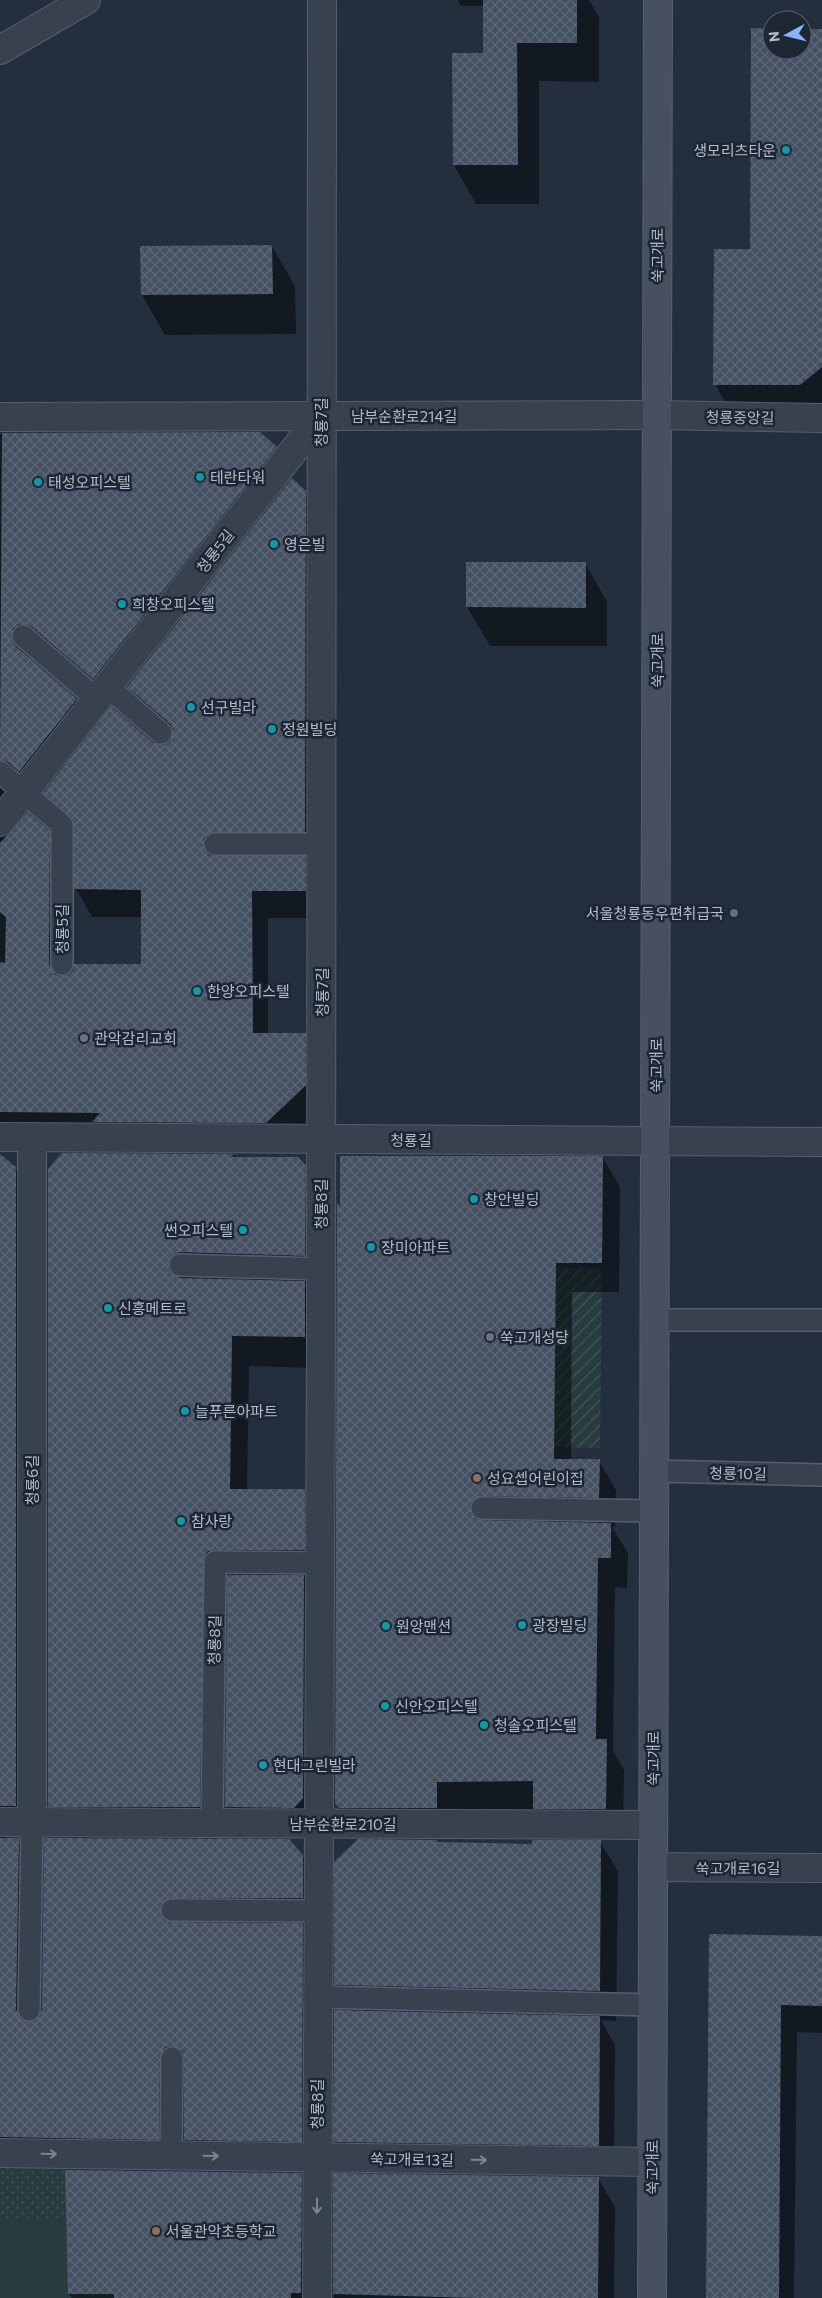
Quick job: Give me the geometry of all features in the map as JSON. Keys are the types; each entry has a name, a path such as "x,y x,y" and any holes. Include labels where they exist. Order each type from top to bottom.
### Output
{"main road":[{"name":"쑥고개로","path":"652,2298 658,0"}],"street":[{"path":"0,50 86,0"},
{"name":"청룡7길","path":"322,0 322,1139"},
{"name":"남부순환로214길","path":"0,417 657,415"},
{"name":"청룡중앙길","path":"657,415 822,418"},
{"name":"청룡5길","path":"0,822 321,416"},
{"name":"청룡길","path":"0,1137 822,1142"},
{"name":"청룡6길","path":"32,1138 32,1822"},
{"name":"청룡8길","path":"316,2298 322,1139"},
{"name":"남부순환로210길","path":"0,1822 653,1825"},
{"name":"쑥고개로16길","path":"654,1867 822,1868"},
{"name":"쑥고개로13길","path":"0,2152 652,2162"}],"lane":[{"path":"23,636 161,733"},
{"name":"청룡5길","path":"0,772 62,825 62,964"},
{"path":"215,844 322,844"},
{"path":"180,1265 321,1269"},
{"path":"655,1320 822,1320"},
{"name":"청룡10길","path":"654,1472 822,1475"},
{"path":"482,1508 654,1511"},
{"name":"청룡8길","path":"212,1823 215,1562 320,1563"},
{"path":"29,2010 32,1822"},
{"path":"172,1910 318,1911"},
{"path":"318,1998 653,2005"},
{"path":"171,2156 172,2058"}],"green space":[{"path":"556,1268 602,1269 600,1448 554,1447"},
{"path":"0,2154 67,2155 65,2177 68,2294 114,2294 114,2298 0,2298"},
{"path":"0,2155 66,2155 66,2220 0,2219"}],"building":[{"path":"483,0 577,0 577,43 517,43 518,165 453,165 452,53 483,53"},
{"name":"생모리츠타운","path":"751,28 762,29 762,60 812,60 812,29 822,29 822,367 800,385 713,385 714,249 750,249"},
{"path":"272,245 273,294 141,295 140,246"},
{"path":"260,432 277,447 93,679 31,626 19,624 13,628 11,640 15,646 77,699 19,772 8,762 0,760 2,433"},
{"path":"292,478 306,491 305,832 215,832 204,837 203,844 208,855 215,856 306,856 306,891 252,891 253,1033 306,1033 306,1085 266,1123 92,1122 100,1113 0,1112 0,962 5,963 6,917 0,912 0,843 28,812 50,831 49,964 55,975 68,975 73,971 74,964 141,964 141,890 74,889 73,820 43,793 111,706 153,743 165,745 171,741 173,729 170,724 127,687"},
{"path":"466,562 586,562 586,608 466,607"},
{"path":"62,1153 234,1154 231,1157 298,1157 306,1166 305,1256 180,1252 174,1254 168,1264 169,1271 180,1278 305,1281 305,1337 232,1336 230,1489 305,1489 305,1550 215,1550 208,1551 204,1556 200,1807 48,1807 48,1169"},
{"path":"0,1154 16,1167 16,1806 0,1806"},
{"path":"340,1156 603,1156 602,1263 556,1263 554,1459 600,1459 599,1498 482,1496 472,1501 470,1508 475,1518 482,1520 611,1523 611,1558 598,1558 596,1739 607,1739 606,1809 533,1809 533,1781 437,1782 437,1808 339,1808 335,1803 337,1203 340,1206"},
{"path":"227,1575 304,1575 303,1798 294,1808 225,1807"},
{"path":"0,1838 19,1838 16,2010 22,2020 29,2022 39,2017 42,2010 44,1838 289,1839 303,1855 303,1898 172,1898 162,1903 160,1910 165,1920 172,1922 303,1923 302,2142 184,2140 184,2058 183,2051 173,2046 165,2047 160,2058 159,2140 0,2137"},
{"path":"358,1839 532,1844 532,1840 601,1840 600,1991 334,1985 334,1862"},
{"path":"709,1934 822,1936 822,2006 781,2005 779,2298 706,2298"},
{"path":"334,2010 600,2016 599,2146 333,2142"},
{"name":"서울관악초등학교","path":"65,2170 302,2173 301,2293 291,2293 291,2298 114,2298 114,2294 68,2294"},
{"path":"333,2173 599,2177 598,2298 478,2298 333,2294"}],"place":[{"name":"생모리츠타운","path":"786,150"},
{"name":"테란타워","path":"200,477"},
{"name":"태성오피스텔","path":"38,482"},
{"name":"영은빌","path":"274,544"},
{"name":"희창오피스텔","path":"122,604"},
{"name":"선구빌라","path":"191,707"},
{"name":"정원빌딩","path":"272,729"},
{"name":"서울청룡동우편취급국","path":"734,913"},
{"name":"한양오피스텔","path":"197,991"},
{"name":"관악감리교회","path":"84,1038"},
{"name":"창안빌딩","path":"474,1199"},
{"name":"썬오피스텔","path":"243,1230"},
{"name":"장미아파트","path":"371,1247"},
{"name":"신흥메트로","path":"108,1308"},
{"name":"쑥고개성당","path":"490,1337"},
{"name":"늘푸른아파트","path":"185,1411"},
{"name":"성요셉어린이집","path":"477,1478"},
{"name":"참사랑","path":"181,1521"},
{"name":"광장빌딩","path":"522,1625"},
{"name":"원앙맨션","path":"386,1626"},
{"name":"신안오피스텔","path":"385,1706"},
{"name":"청솔오피스텔","path":"484,1725"},
{"name":"현대그린빌라","path":"263,1765"},
{"name":"서울관악초등학교","path":"156,2231"}]}
